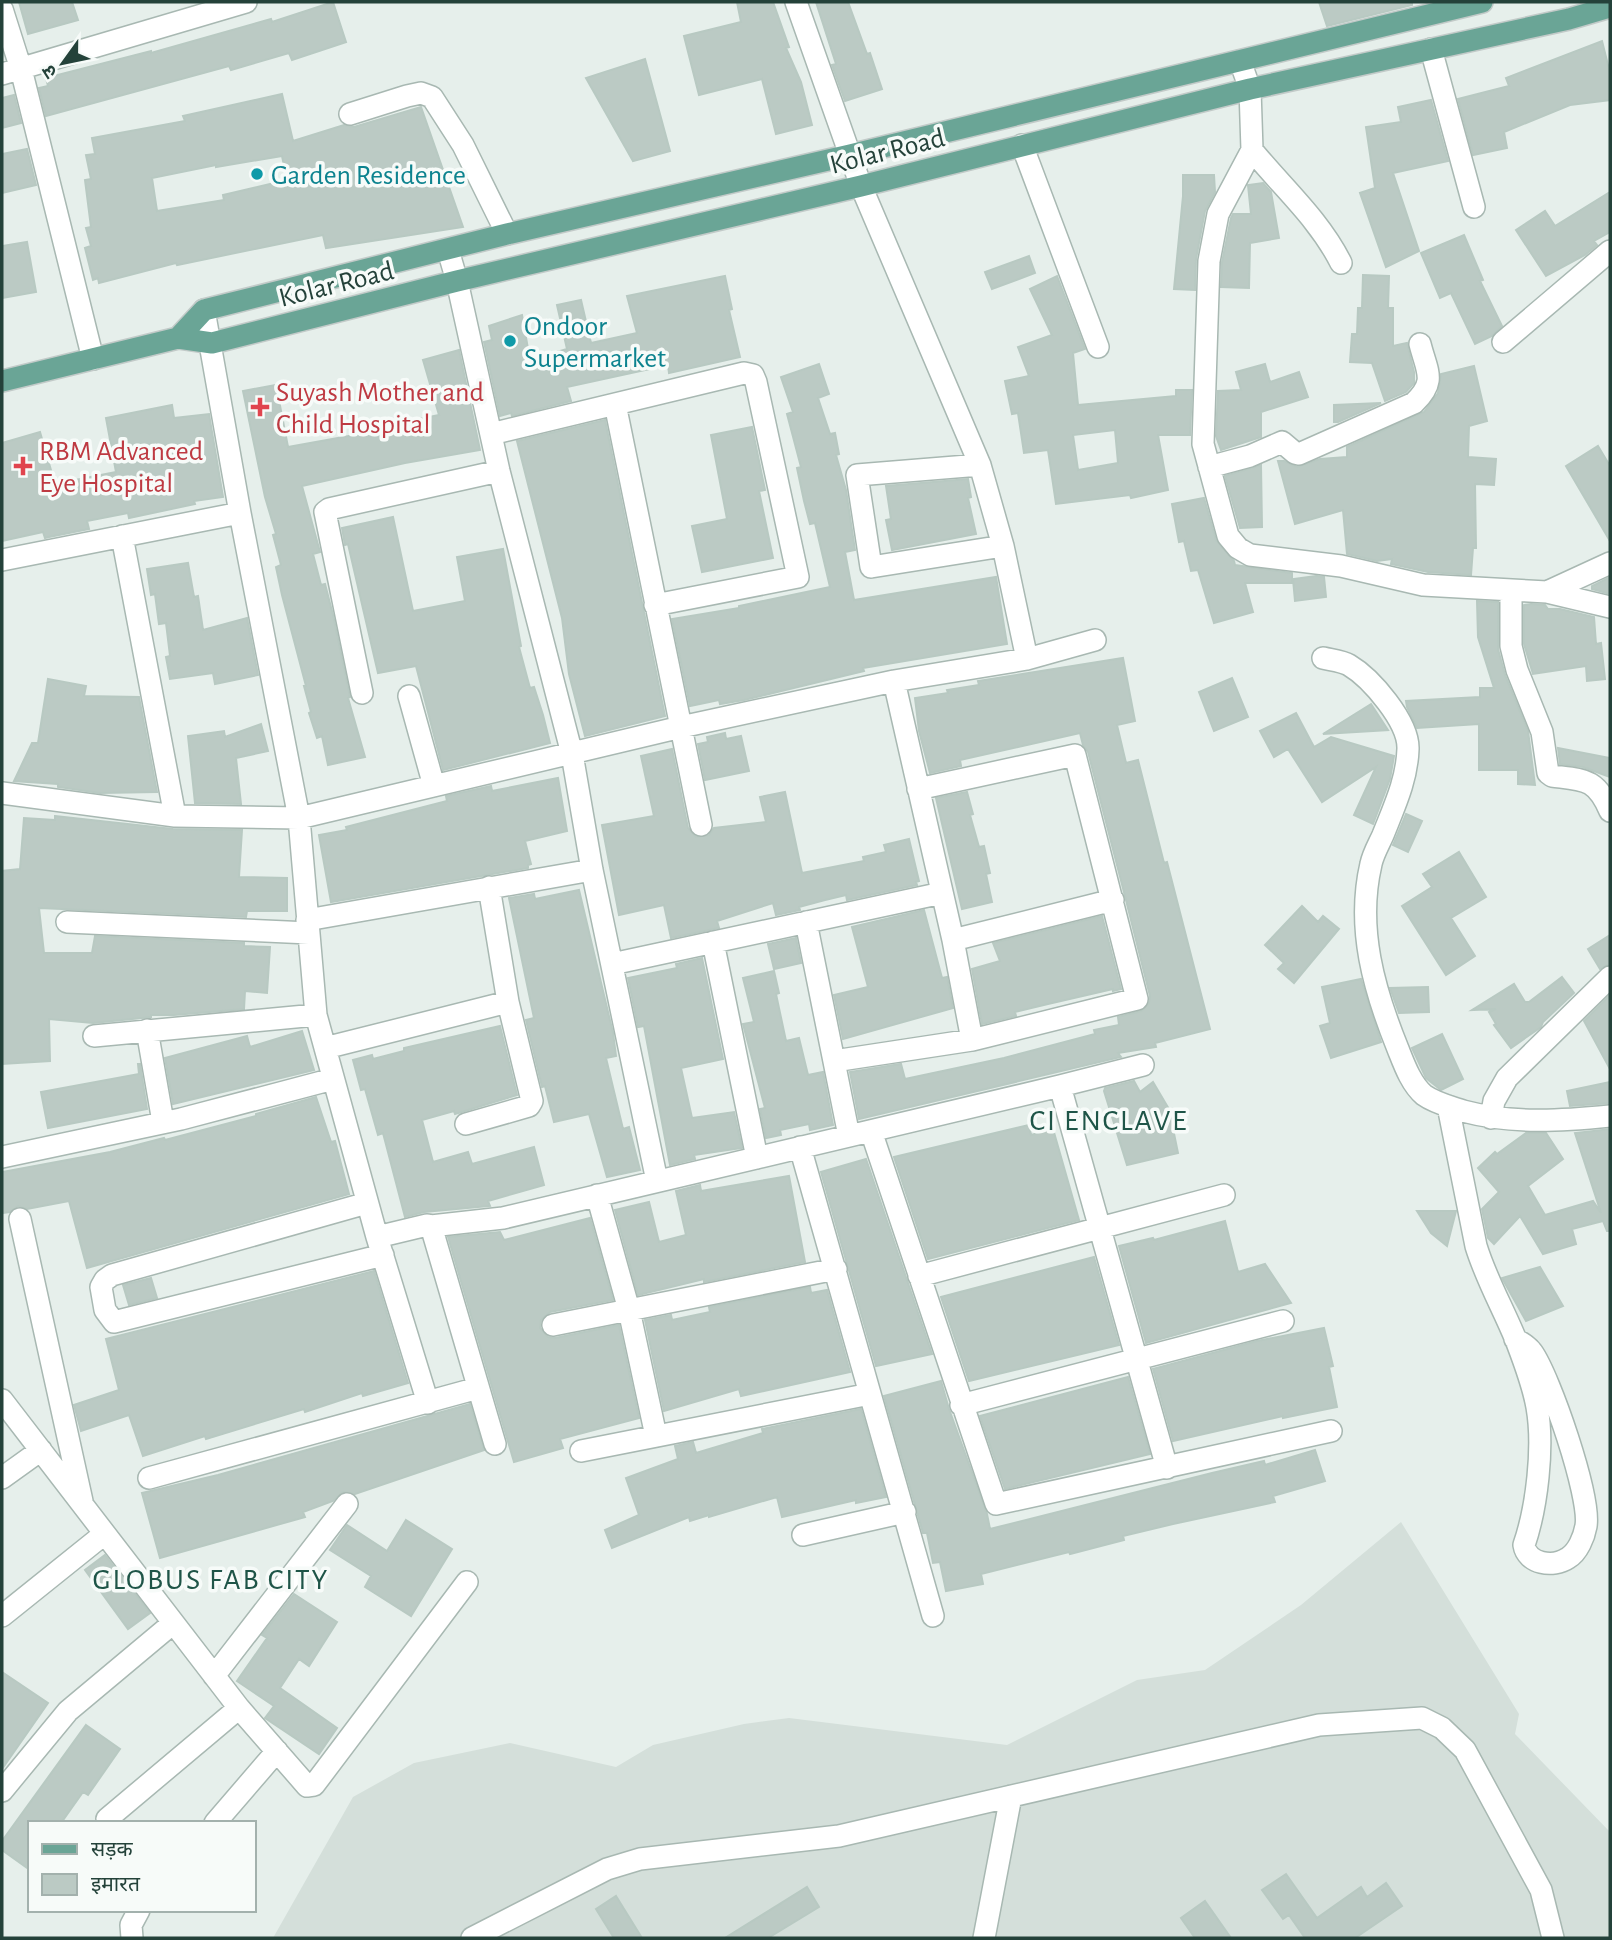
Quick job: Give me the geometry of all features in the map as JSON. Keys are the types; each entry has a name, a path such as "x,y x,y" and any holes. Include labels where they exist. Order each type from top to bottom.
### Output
{"main road":[{"name":"Kolar Road","path":"204,310 507,234 850,155 1471,3"},
{"name":"Kolar Road","path":"2,382 178,338 212,343 1250,89 1569,19 1610,7"},
{"path":"178,338 204,310"}],"street":[{"path":"796,2 861,186 980,464 1003,546 1027,659"},
{"path":"11,71 233,3"},
{"path":"2,9 11,71 93,359"},
{"path":"1431,49 1474,207"},
{"path":"1240,61 1250,89 1252,150 1218,214 1209,261 1203,444 1228,536 1238,548 1250,555 1341,566 1423,585 1547,592 1610,607"},
{"path":"350,114 421,93 432,97 463,145 507,234"},
{"path":"1022,145 1098,347"},
{"path":"1252,150 1318,226 1332,244 1341,263"},
{"path":"448,250 499,471 572,754 592,870 657,1181"},
{"path":"1503,342 1610,251"},
{"path":"204,310 299,818 316,1015 367,1203 428,1403"},
{"path":"1209,467 1250,456 1282,442 1298,454 1371,421 1401,411 1425,392 1429,384 1420,344"},
{"path":"491,434 744,373 753,375 799,577 655,605"},
{"path":"615,404 701,825"},
{"path":"980,464 857,475 871,567 1003,546"},
{"path":"362,693 325,512 499,471"},
{"path":"2,560 240,513"},
{"path":"122,536 175,816"},
{"path":"1547,592 1610,562"},
{"path":"1511,591 1511,646 1517,670 1542,732 1548,773 1591,783 1600,791 1610,811"},
{"path":"2,793 175,816 299,818 681,727 894,681 1027,659 1095,640"},
{"path":"1323,658 1347,664 1372,685 1398,717 1409,746 1403,785 1371,862 1366,895 1371,975 1408,1074 1423,1094 1448,1106 1491,1118 1550,1122 1610,1116"},
{"path":"894,681 953,940 972,1040"},
{"path":"409,696 434,786"},
{"path":"834,1061 972,1040 1137,999 1075,755 918,789"},
{"path":"66,922 308,927 489,887 592,870"},
{"path":"466,1124 531,1104 508,1002 489,887"},
{"path":"612,964 942,893"},
{"path":"953,940 1113,900"},
{"path":"806,922 849,1136"},
{"path":"713,942 757,1158"},
{"path":"1491,1118 1494,1101 1507,1078 1610,977"},
{"path":"325,1048 508,1002"},
{"path":"94,1036 316,1015"},
{"path":"147,1030 163,1122"},
{"path":"367,1203 112,1275 101,1287 105,1310 114,1322 380,1246 427,1225 503,1218 1143,1065"},
{"path":"2,1157 163,1122 334,1079"},
{"path":"1060,1086 1167,1468"},
{"path":"1448,1106 1475,1246 1534,1391 1539,1428 1536,1504 1524,1545 1525,1550 1529,1556 1542,1563 1563,1561 1570,1558 1579,1545 1586,1525 1586,1508 1567,1437 1543,1370 1528,1346 1515,1339"},
{"path":"871,1131 996,1504 1331,1431"},
{"path":"800,1147 933,1616"},
{"path":"597,1195 629,1310 656,1436"},
{"path":"919,1276 1224,1195"},
{"path":"20,1219 85,1510"},
{"path":"431,1226 495,1444"},
{"path":"552,1325 836,1269"},
{"path":"961,1405 1283,1321"},
{"path":"149,1478 478,1388"},
{"path":"581,1451 870,1394"},
{"path":"2,1400 239,1709 307,1786 314,1785 467,1582"},
{"path":"2,1478 41,1450"},
{"path":"214,1676 347,1504"},
{"path":"803,1535 905,1512"},
{"path":"2,1616 103,1535"},
{"path":"2,1791 68,1711 172,1624"},
{"path":"107,1819 239,1709"},
{"path":"472,1938 607,1869 640,1859 839,1836 1319,1725 1422,1718 1441,1728 1465,1750 1541,1890 1553,1938"},
{"path":"217,1821 277,1751"},
{"path":"984,1938 1011,1796"},
{"path":"132,1938 131,1925 138,1912"}],"shaded area":[{"path":"1401,1522 1519,1714 1515,1734 1610,1832 1610,1938 273,1938 353,1797 414,1763 510,1743 616,1767 653,1745 744,1724 789,1718 1007,1745 1137,1680 1205,1670 1301,1605"}],"building":[{"path":"19,2 72,2 78,20 28,34"},
{"path":"333,2 346,42 292,60 289,53 231,70 229,66 46,116 39,88 48,86 46,78 151,53 271,19 272,22"},
{"path":"737,2 773,2 789,47 786,48 801,82 812,125 776,134 762,79 699,95 684,36 741,22"},
{"path":"816,2 848,2 882,89 845,101 832,65 836,64"},
{"path":"1319,2 1412,2 1412,5 1327,26"},
{"path":"1602,41 1610,73 1610,100 1570,105 1504,132 1507,148 1473,155 1458,99 1509,86 1506,78"},
{"path":"645,59 670,151 633,161 586,78"},
{"path":"282,94 293,141 344,125 354,127 421,107 463,227 326,248 323,235 177,265 176,263 99,283 98,278 93,280 85,248 91,246 86,228 91,227 85,180 91,179 86,155 95,154 92,138 185,121 183,116","holes":["282,156 287,180 223,195 224,200 157,211 152,178 216,165"]},
{"path":"14,95 21,123 2,128 2,98"},
{"path":"1431,100 1448,161 1393,173 1419,251 1386,267 1360,193 1375,188 1366,127 1401,122 1398,107"},
{"path":"27,149 36,185 2,193 2,154"},
{"path":"1183,175 1214,175 1215,192 1205,211 1196,259 1195,290 1174,289"},
{"path":"1263,183 1271,192 1279,238 1250,243 1249,288 1221,287 1222,262 1231,218 1233,214 1251,214 1248,185"},
{"path":"1610,192 1610,232 1594,241 1597,245 1585,255 1546,276 1516,230 1545,211 1555,226"},
{"path":"1464,235 1483,280 1480,281 1502,326 1492,336 1475,344 1451,293 1440,298 1421,253"},
{"path":"27,242 36,292 2,298 2,246"},
{"path":"1029,256 1035,273 992,289 985,272"},
{"path":"1363,275 1389,276 1388,308 1393,308 1393,346 1407,343 1414,372 1414,383 1406,392 1385,401 1372,363 1350,362 1352,334 1357,334 1358,308 1362,308"},
{"path":"725,276 732,309 729,310 740,357 669,373 668,365 567,387 571,401 512,416 511,413 500,416 484,342 492,340 489,326 522,315 530,360 567,349 557,305 581,300 591,343 637,333 627,296"},
{"path":"1057,276 1085,349 1073,353 1078,405 1176,396 1176,390 1192,390 1190,435 1158,435 1168,490 1131,498 1130,495 1056,504 1048,450 1024,453 1018,413 1012,414 1005,381 1029,376 1018,347 1052,335 1030,289","holes":["1115,430 1118,463 1078,470 1073,435"]},
{"path":"459,350 480,450 405,463 302,486 320,552 313,554 333,615 350,697 348,698 365,757 328,765 322,736 317,738 309,713 306,686 282,595 276,567 281,565 273,535 276,534 265,497 243,391 276,385 288,447 371,432 370,429 439,415 423,360"},
{"path":"819,364 829,394 818,398 830,434 835,433 839,454 836,455 846,490 855,550 845,552 854,600 996,577 1007,644 863,668 864,671 744,700 720,704 719,700 690,706 672,619 739,608 830,587 815,523 810,524 804,501 797,468 801,467 787,414 793,412 781,377"},
{"path":"1265,364 1270,382 1299,372 1308,397 1261,412 1261,437 1221,450 1216,436 1218,391 1241,390 1236,372"},
{"path":"1474,366 1487,421 1469,426 1468,457 1496,459 1494,485 1475,484 1476,548 1473,548 1471,575 1428,572 1391,564 1392,559 1377,561 1347,554 1343,510 1295,524 1278,461 1297,467 1320,459 1347,457 1347,447 1424,412 1438,393 1441,374"},
{"path":"1381,403 1338,422 1334,422 1334,405"},
{"path":"172,405 174,418 209,414 223,497 194,501 195,504 129,518 128,513 87,521 89,529 45,538 43,532 2,541 2,443 40,432 55,484 116,472 106,418"},
{"path":"605,420 665,716 585,736 569,674 562,618 517,441"},
{"path":"752,427 765,490 759,491 773,558 702,572 692,526 727,519 711,435"},
{"path":"1598,446 1610,466 1610,541 1566,466"},
{"path":"1261,465 1262,527 1240,528 1225,476"},
{"path":"968,479 971,497 968,498 976,534 892,550 886,520 891,519 886,486"},
{"path":"1204,498 1216,540 1235,565 1292,573 1292,583 1245,583 1253,612 1214,623 1198,570 1191,571 1184,541 1179,542 1172,504"},
{"path":"393,517 413,611 465,601 457,557 503,549 521,646 519,647 530,688 534,687 550,743 443,770 416,666 378,673 348,544 345,545 342,528"},
{"path":"188,563 194,597 198,596 203,630 247,618 258,675 215,684 213,673 170,679 166,657 170,656 166,623 159,624 155,594 151,595 147,569"},
{"path":"1324,577 1326,597 1295,601 1293,579"},
{"path":"1610,577 1610,594 1592,589 1592,586"},
{"path":"1477,601 1498,602 1498,649 1505,675 1528,731 1535,785 1518,784 1518,770 1479,770 1479,724 1417,728 1407,707 1406,701 1480,697 1480,688 1494,688 1478,637"},
{"path":"1531,604 1594,617 1596,644 1601,643 1605,679 1587,681 1586,666 1533,674 1524,644 1524,605"},
{"path":"1123,658 1135,721 1117,725 1126,763 1138,760 1210,1029 1155,1043 1156,1047 1118,1053 1121,1057 859,1119 850,1072 901,1064 905,1079 1004,1058 1119,1025 1118,1017 1141,1011 1149,1003 1150,996 1125,896 1088,752 1080,733 960,760 961,766 930,773 919,731 915,698 979,685 978,681"},
{"path":"1232,678 1248,717 1214,731 1199,692"},
{"path":"48,679 86,686 84,696 139,697 157,792 100,793 58,787 58,784 14,781 32,743 38,743"},
{"path":"1371,704 1388,730 1323,734"},
{"path":"1296,713 1314,747 1331,737 1394,756 1390,779 1373,824 1354,815 1376,767 1322,802 1288,749 1274,757 1260,731"},
{"path":"261,724 268,751 236,758 241,804 195,803 188,736 224,731 225,737"},
{"path":"725,733 726,739 741,736 749,771 705,780 698,744 708,742 707,737"},
{"path":"1558,748 1610,758 1610,777 1583,767 1560,764"},
{"path":"672,749 688,828 696,837 709,835 714,828 766,822 760,797 785,792 802,873 864,861 863,857 886,852 884,845 909,839 919,881 916,882 917,885 847,900 846,895 776,915 773,903 717,921 719,928 671,938 664,905 619,915 602,825 654,816 641,756"},
{"path":"558,778 567,831 525,841 531,864 528,868 331,902 319,835 347,830 346,827 447,801 446,796 491,786 492,791"},
{"path":"967,792 979,847 984,846 990,873 986,874 992,902 962,909 936,798"},
{"path":"1406,814 1422,821 1408,852 1393,845"},
{"path":"55,816 173,829 242,830 239,877 287,878 287,911 247,911 246,917 39,908 44,953 92,953 95,936 244,943 244,946 270,947 267,993 245,991 244,1009 151,1015 93,1023 49,1019 50,1061 2,1064 2,871 20,869 24,818 55,820"},
{"path":"1459,852 1486,897 1451,918 1475,956 1446,975 1402,906 1432,887 1423,874"},
{"path":"579,890 613,1033 616,1056 606,1058 623,1129 629,1127 640,1170 607,1177 589,1114 554,1122 545,1086 542,1087 526,1020 534,1018 509,898 534,894 535,899"},
{"path":"1302,906 1318,922 1323,916 1339,929 1294,983 1278,969 1284,963 1265,945"},
{"path":"924,910 942,978 947,977 953,1008 843,1039 834,995 868,987 852,927"},
{"path":"1102,916 1121,989 1015,1012 1016,1016 982,1024 972,969 1000,961 993,943"},
{"path":"1610,935 1610,964 1600,969 1588,949"},
{"path":"796,938 801,963 774,969 768,944"},
{"path":"702,958 723,1059 681,1068 692,1118 734,1112 742,1148 694,1155 695,1159 670,1165 644,1026 638,1027 628,978 677,968 676,964"},
{"path":"774,971 786,1041 799,1038 808,1075 823,1072 833,1125 810,1130 809,1124 780,1130 781,1135 766,1138 760,1109 765,1108 743,1024 754,1022 743,978"},
{"path":"1562,977 1574,993 1541,1027 1511,1048 1494,1025 1496,1024 1489,1012 1496,1009 1472,1010 1514,984 1525,1002 1529,1002"},
{"path":"1361,979 1381,1042 1331,1058 1320,1026 1330,1023 1322,987"},
{"path":"1428,987 1429,1012 1399,1013 1390,988"},
{"path":"1610,995 1610,1069 1584,1021"},
{"path":"500,1026 517,1095 455,1114 454,1111 422,1120 433,1162 468,1152 472,1164 534,1147 544,1185 488,1201 490,1206 424,1212 405,1217 383,1133 378,1135 365,1089 361,1090 353,1060 372,1055 373,1059 404,1051 404,1048"},
{"path":"302,1031 314,1070 173,1104 165,1058 247,1036 250,1047"},
{"path":"1442,1034 1463,1079 1441,1090 1426,1078 1412,1048"},
{"path":"138,1064 147,1109 48,1128 41,1092 139,1074"},
{"path":"1134,1081 1140,1092 1153,1082 1169,1109 1178,1153 1127,1165 1104,1091 1105,1088"},
{"path":"1610,1082 1610,1103 1570,1106 1567,1091"},
{"path":"316,1097 331,1142 335,1141 349,1194 87,1268 69,1201 27,1209 18,1206 10,1212 2,1213 2,1172 110,1152 164,1138 165,1140"},
{"path":"1029,1125 1031,1135 1053,1129 1079,1220 928,1259 894,1157"},
{"path":"1610,1129 1610,1231 1607,1231 1603,1221 1572,1229 1576,1244 1543,1254 1520,1216 1494,1244 1488,1238 1482,1209 1499,1192 1478,1168 1495,1152 1497,1154 1526,1133 1546,1133 1563,1159 1528,1186 1545,1215 1593,1201 1601,1213 1575,1133"},
{"path":"866,1159 932,1354 876,1366 821,1172"},
{"path":"789,1176 805,1262 704,1282 704,1279 638,1295 615,1210 649,1202 659,1242 686,1235 676,1191 700,1185 701,1191"},
{"path":"1417,1211 1456,1211 1447,1246 1431,1233"},
{"path":"590,1218 613,1300 550,1312 541,1320 540,1328 548,1337 555,1338 619,1325 639,1418 560,1439 563,1448 514,1462 448,1237 500,1232 504,1240"},
{"path":"1225,1221 1238,1272 1265,1264 1291,1303 1146,1343 1119,1246 1153,1238 1154,1240"},
{"path":"1094,1257 1119,1345 969,1381 941,1297"},
{"path":"1540,1267 1563,1306 1526,1321 1502,1278"},
{"path":"374,1271 408,1383 363,1396 362,1393 305,1412 304,1409 206,1439 205,1436 143,1456 129,1415 81,1431 74,1405 119,1390 106,1339"},
{"path":"151,1278 157,1298 129,1305 123,1285"},
{"path":"810,1287 811,1293 827,1290 850,1372 741,1396 739,1389 664,1411 645,1320 671,1315 672,1320 710,1312 709,1307"},
{"path":"1324,1328 1333,1366 1329,1367 1337,1407 1283,1416 1173,1441 1153,1369 1257,1341"},
{"path":"1128,1377 1150,1454 1005,1489 980,1416"},
{"path":"941,1381 990,1529 1212,1473 1264,1461 1265,1465 1315,1450 1325,1481 1273,1496 1275,1502 1123,1536 1124,1540 981,1574 983,1584 946,1591 940,1562 933,1563 927,1533 923,1533 884,1396"},
{"path":"470,1404 484,1450 355,1494 343,1492 333,1501 303,1512 305,1517 160,1558 142,1493 218,1475"},
{"path":"861,1409 886,1497 856,1503 856,1500 782,1517 777,1497 709,1517 690,1521 689,1517 612,1548 605,1530 639,1515 626,1478 678,1459 675,1446 693,1442 696,1453 763,1433 762,1429"},
{"path":"406,1520 452,1549 411,1616 365,1587 371,1576 330,1550 347,1525 387,1551"},
{"path":"105,1555 150,1613 128,1629 85,1570"},
{"path":"294,1594 337,1622 309,1666 299,1659 280,1688 337,1728 319,1754 265,1718 274,1706 237,1681 267,1638 262,1635"},
{"path":"2,1672 48,1703 2,1769"},
{"path":"86,1725 120,1749 88,1795 83,1792 62,1821 28,1821 28,1869 2,1850 2,1841"},
{"path":"1286,1874 1317,1918 1361,1887 1367,1897 1386,1883 1402,1906 1355,1938 1305,1938 1289,1915 1283,1919 1262,1890"},
{"path":"807,1887 819,1907 768,1938 725,1938"},
{"path":"616,1896 642,1938 614,1938 596,1909"},
{"path":"1205,1901 1231,1938 1195,1938 1181,1918"}],"place":[{"name":"Garden Residence","path":"257,174"},
{"name":"Ondoor Supermarket","path":"510,341"},
{"name":"Suyash Mother and Child Hospital","path":"260,407"},
{"name":"RBM Advanced Eye Hospital","path":"23,466"}],"district":[{"name":"CI ENCLAVE","path":"1109,1120"},
{"name":"GLOBUS FAB CITY","path":"211,1579"}]}
